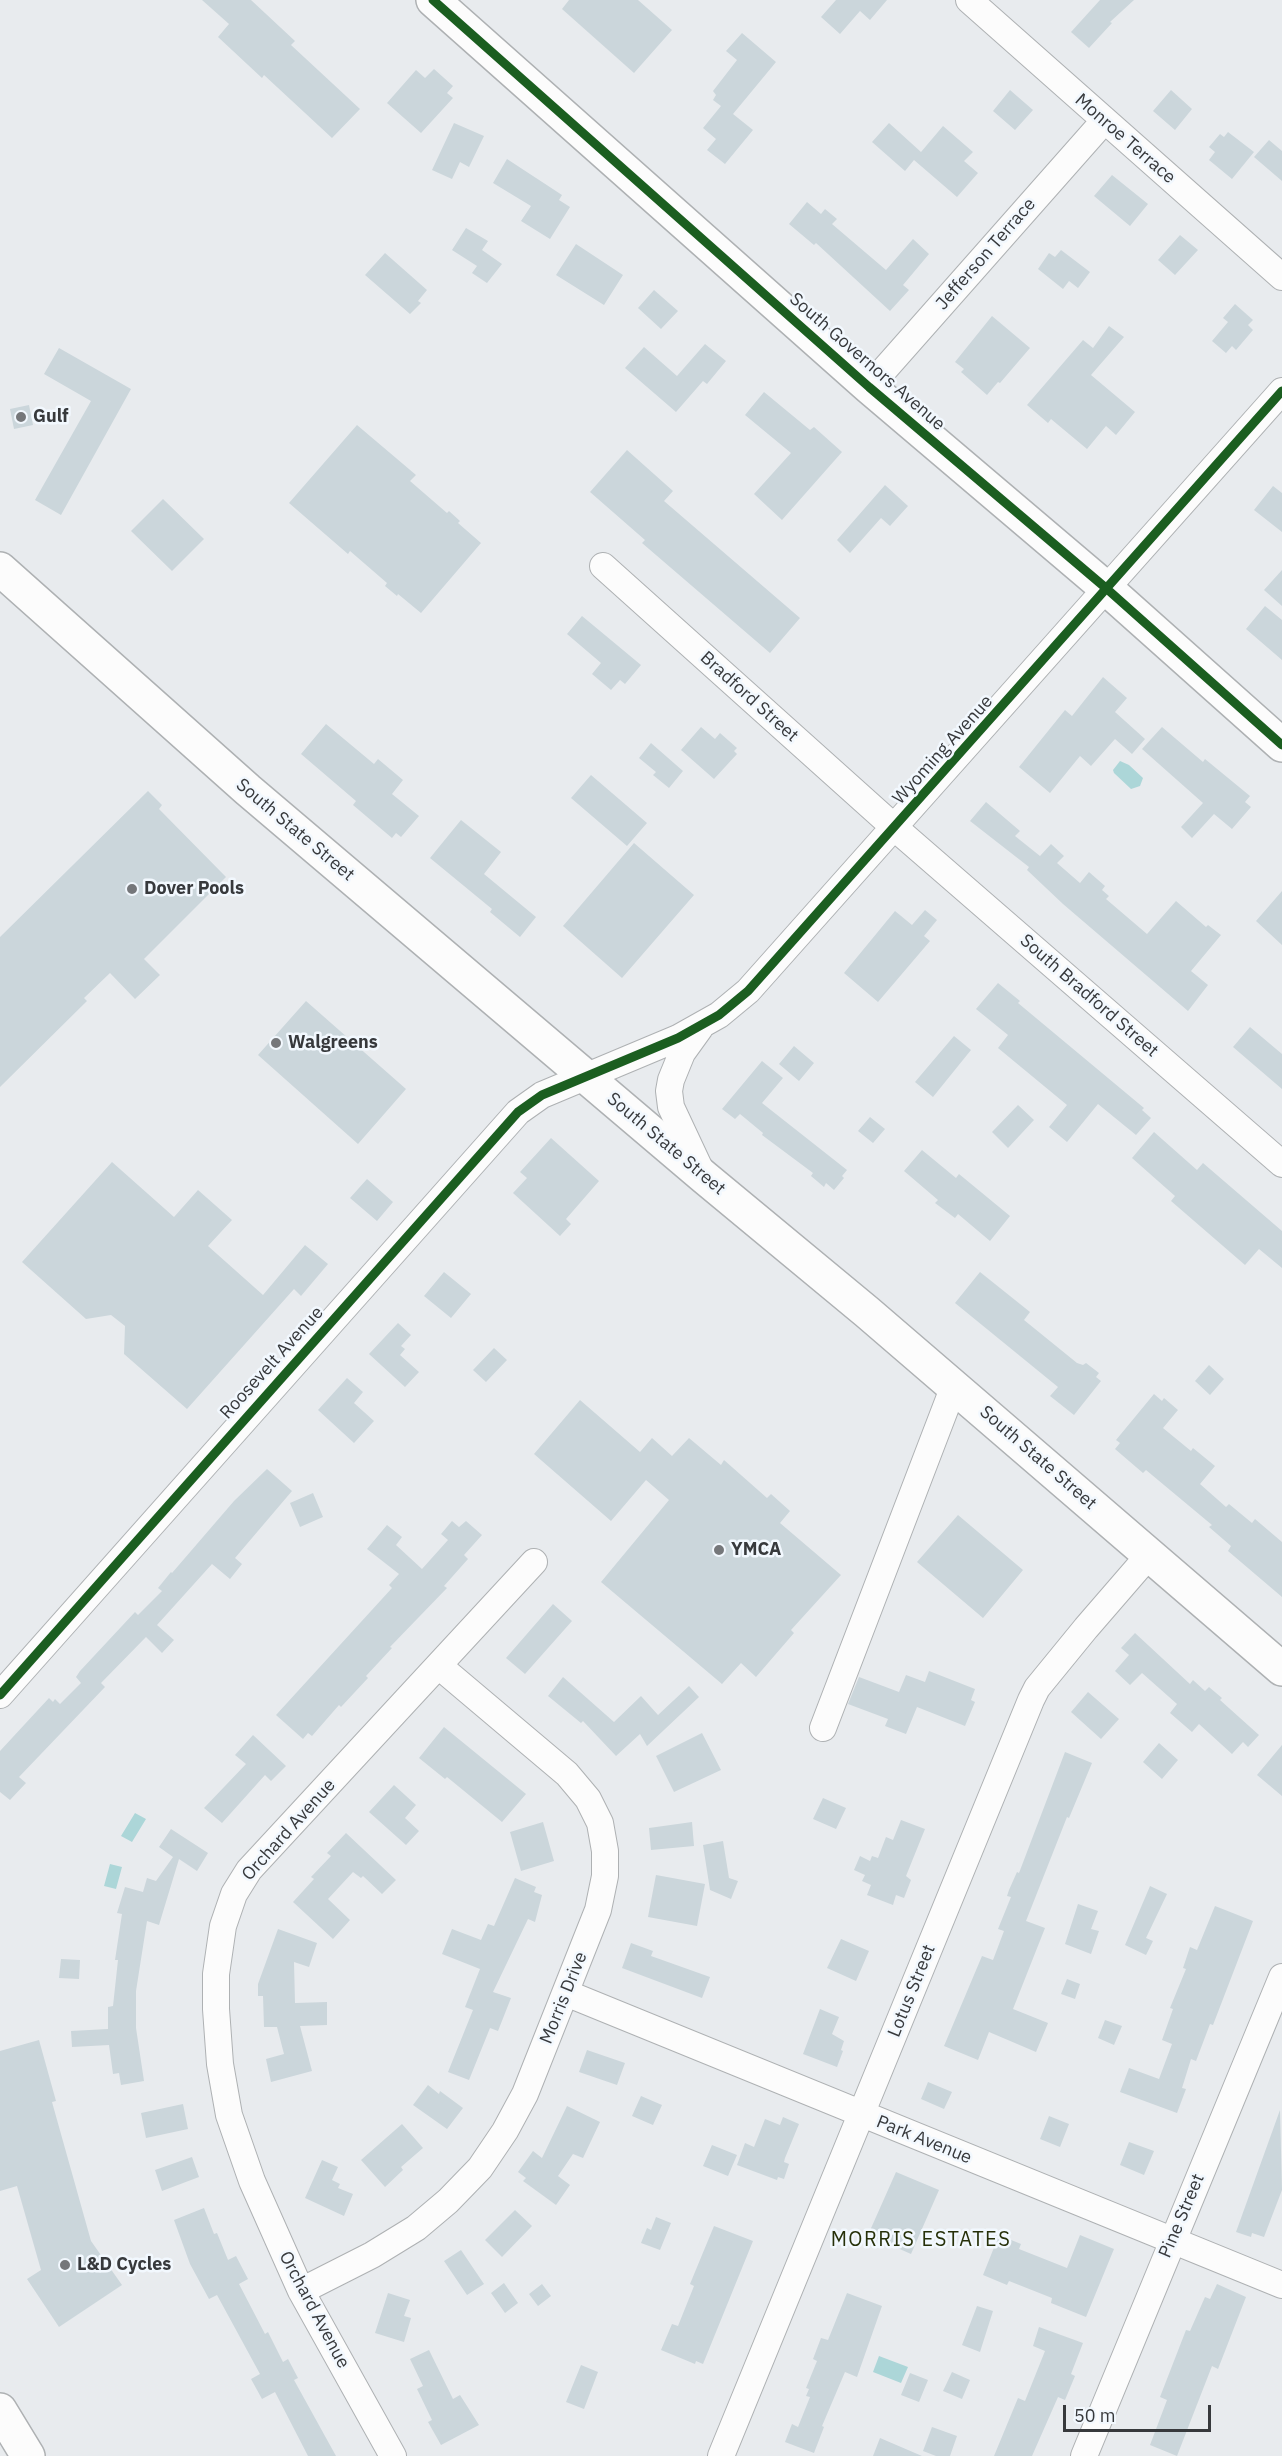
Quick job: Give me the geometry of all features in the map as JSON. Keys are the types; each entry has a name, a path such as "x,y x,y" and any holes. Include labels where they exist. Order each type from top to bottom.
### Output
{"main road":[{"name":"South Governors Avenue","path":"433,0 869,387 1107,589 1282,745"},
{"name":"South State Street","path":"0,568 248,790 954,1386 1282,1669"},
{"path":"0,2410 28,2456"}],"street":[{"name":"Monroe Terrace","path":"969,0 1282,277"},
{"name":"Jefferson Terrace","path":"869,387 1104,120"},
{"name":"Wyoming Avenue","path":"587,1077 678,1038 702,1025 748,991 1282,391"},
{"name":"Bradford Street","path":"603,566 895,828"},
{"name":"South Bradford Street","path":"895,828 1282,1164"},
{"path":"702,1025 682,1053 670,1080 669,1091 671,1107 704,1176"},
{"name":"Roosevelt Avenue","path":"0,1695 518,1112 542,1095 587,1077"},
{"path":"823,1728 954,1386"},
{"name":"Lotus Street","path":"721,2456 1030,1700 1037,1688 1086,1628 1150,1554"},
{"name":"Orchard Avenue","path":"393,2456 301,2291 252,2181 229,2115 220,2064 216,2009 216,1974 223,1926 234,1894 249,1870 534,1562"},
{"name":"Morris Drive","path":"301,2291 372,2255 416,2228 448,2201 480,2168 505,2131 525,2094 598,1910 606,1876 605,1851 600,1823 588,1798 567,1774 438,1666"},
{"name":"Pine Street","path":"1084,2456 1282,1977"},
{"name":"Park Avenue","path":"566,1993 1282,2286"}],"water":[{"path":"1120,761 1129,765 1143,778 1140,786 1131,789 1114,773 1113,770"},
{"path":"135,1813 146,1819 132,1842 121,1836"},
{"path":"110,1864 122,1867 116,1889 104,1886"},
{"path":"879,2356 908,2367 901,2383 873,2372"}],"building":[{"path":"202,0 251,0 295,41 291,45 360,109 332,138 264,75 262,78 218,37 229,24"},
{"path":"569,0 638,0 672,30 634,73 562,9"},
{"path":"836,0 887,0 870,20 860,11 840,34 821,17"},
{"path":"1100,0 1134,0 1110,22 1112,23 1089,48 1071,32"},
{"path":"742,33 776,62 733,114 753,130 725,164 707,150 716,139 703,128 721,106 713,100 716,95 713,91 737,60 726,51"},
{"path":"434,69 453,86 447,93 453,98 421,133 387,103 416,70 425,78"},
{"path":"1010,90 1033,110 1015,130 993,111"},
{"path":"1171,90 1192,109 1175,130 1153,111"},
{"path":"454,123 484,136 469,167 460,162 452,179 432,170"},
{"path":"889,123 921,152 943,126 973,152 964,161 978,173 957,197 914,160 905,171 872,142"},
{"path":"1228,132 1254,152 1232,179 1209,160 1215,152 1209,147 1220,134 1224,137"},
{"path":"1269,140 1282,151 1282,181 1254,157"},
{"path":"507,159 562,195 559,200 570,207 550,239 521,221 531,206 493,183"},
{"path":"1112,175 1148,204 1130,226 1094,196"},
{"path":"807,202 821,214 825,209 837,219 832,224 886,270 913,239 929,254 903,285 909,290 890,311 816,243 814,245 789,224"},
{"path":"466,228 488,241 482,250 502,264 487,283 472,273 477,266 452,250"},
{"path":"1180,235 1198,250 1175,275 1158,260"},
{"path":"576,244 623,275 604,305 556,275"},
{"path":"1061,250 1090,272 1078,288 1069,281 1063,289 1038,269 1049,253 1055,257"},
{"path":"385,253 427,290 418,301 421,303 410,314 365,275"},
{"path":"654,290 678,311 661,329 638,308"},
{"path":"1235,304 1253,320 1248,325 1253,330 1236,350 1232,346 1226,353 1212,341 1228,322 1223,318"},
{"path":"992,316 1030,348 987,395 961,372 964,369 955,362"},
{"path":"1109,326 1124,337 1091,375 1135,412 1116,435 1106,426 1087,449 1051,419 1048,423 1027,405 1083,340 1093,348"},
{"path":"705,344 726,361 707,384 703,381 676,412 625,368 644,347 677,376"},
{"path":"59,348 131,389 61,515 35,500 91,401 44,374"},
{"path":"764,392 810,430 814,427 842,452 782,520 754,494 791,453 745,415"},
{"name":"Gulf","path":"29,405 33,425 14,429 10,409"},
{"path":"357,425 416,475 410,481 447,513 449,511 460,521 458,523 481,543 421,613 385,586 387,583 350,551 348,554 289,503"},
{"path":"627,450 673,491 664,501 800,618 770,653 642,543 645,540 590,492"},
{"path":"885,485 908,506 890,526 881,518 850,553 837,540"},
{"path":"1273,486 1282,493 1282,532 1254,510"},
{"path":"163,499 204,539 172,571 131,531"},
{"path":"1282,570 1282,606 1264,590"},
{"path":"1265,606 1282,620 1282,660 1246,629"},
{"path":"582,616 641,665 625,684 620,680 611,690 592,674 601,663 567,634"},
{"path":"1103,677 1127,698 1115,712 1145,739 1132,754 1115,739 1091,766 1080,756 1050,793 1019,767 1065,710 1072,716"},
{"path":"326,724 374,764 378,759 403,780 392,794 419,816 401,837 396,833 392,838 353,805 356,801 301,754"},
{"path":"701,727 715,739 720,733 737,748 734,751 737,754 714,779 681,750"},
{"path":"1162,727 1203,762 1205,759 1250,796 1245,802 1251,807 1232,829 1214,814 1192,838 1181,827 1203,803 1142,749"},
{"path":"651,743 683,771 669,788 653,775 656,772 639,758"},
{"path":"591,775 647,823 627,846 571,798"},
{"name":"Dover Pools","path":"148,791 162,805 159,809 226,877 144,959 160,975 135,999 110,973 84,998 87,1001 0,1087 0,937"},
{"path":"986,802 1020,831 1015,836 1040,856 1051,844 1064,856 1057,863 1080,883 1089,872 1105,886 1102,890 1109,896 1106,899 1147,934 1176,901 1206,927 1208,925 1221,935 1191,971 1208,985 1188,1011 1063,904 1027,870 1029,867 970,821"},
{"path":"461,820 501,852 484,874 536,917 520,937 490,912 492,909 430,858"},
{"path":"634,843 694,895 622,978 563,926"},
{"path":"1282,891 1282,945 1256,921"},
{"path":"925,910 937,920 924,936 930,941 878,1002 844,973 895,911 912,925"},
{"path":"998,983 1020,1001 1018,1003 1144,1108 1142,1110 1151,1118 1136,1135 1098,1104 1067,1142 1049,1127 1067,1105 998,1048 1008,1035 976,1009"},
{"name":"Walgreens","path":"306,1001 406,1089 358,1144 258,1055"},
{"path":"1250,1027 1282,1054 1282,1089 1233,1047"},
{"path":"954,1036 971,1050 933,1097 915,1082"},
{"path":"794,1046 814,1063 799,1081 779,1064"},
{"path":"762,1061 783,1078 762,1103 847,1170 842,1176 844,1178 834,1190 826,1183 824,1187 811,1176 813,1173 762,1135 763,1133 740,1114 735,1119 722,1109"},
{"path":"1018,1105 1034,1120 1008,1148 992,1132"},
{"path":"870,1117 885,1129 873,1143 858,1131"},
{"path":"1154,1132 1197,1170 1203,1163 1282,1231 1282,1268 1259,1249 1245,1265 1171,1201 1175,1196 1132,1158"},
{"path":"551,1138 599,1181 566,1219 571,1224 560,1236 513,1193 527,1178 520,1172"},
{"path":"922,1150 956,1178 959,1174 1010,1216 990,1241 958,1214 955,1218 935,1203 938,1200 904,1171"},
{"path":"112,1162 174,1217 198,1190 232,1220 208,1246 263,1295 305,1245 328,1264 301,1296 294,1289 187,1409 124,1354 125,1326 111,1315 86,1319 22,1262"},
{"path":"367,1179 393,1202 377,1221 350,1198"},
{"path":"444,1272 471,1294 451,1318 424,1296"},
{"path":"980,1272 1030,1312 1024,1320 1077,1363 1083,1365 1086,1363 1099,1373 1096,1377 1101,1381 1074,1415 1050,1396 1058,1387 955,1303"},
{"path":"398,1323 411,1335 401,1346 405,1349 400,1355 419,1372 405,1387 369,1354"},
{"path":"494,1348 507,1360 486,1382 473,1370"},
{"path":"1209,1365 1224,1379 1210,1395 1195,1381"},
{"path":"347,1378 363,1392 354,1403 374,1421 354,1443 318,1410"},
{"path":"1154,1394 1162,1401 1164,1398 1178,1410 1163,1428 1191,1451 1193,1448 1215,1466 1200,1484 1226,1507 1229,1504 1252,1523 1255,1519 1282,1542 1282,1597 1228,1551 1231,1546 1209,1527 1212,1525 1146,1470 1143,1473 1115,1449 1120,1443 1116,1440"},
{"name":"YMCA","path":"580,1400 640,1452 652,1438 672,1456 689,1438 721,1465 724,1460 767,1498 771,1494 790,1511 780,1523 841,1575 791,1630 794,1633 756,1677 741,1663 722,1684 601,1582 669,1500 646,1480 611,1521 534,1454"},
{"path":"267,1469 292,1491 235,1558 242,1564 230,1579 212,1564 157,1625 174,1640 162,1653 146,1637 101,1683 105,1687 19,1777 26,1783 10,1800 0,1792 0,1751 49,1698 53,1702 55,1699 60,1704 81,1683 76,1677 80,1671 135,1612 138,1615 162,1591 158,1588 171,1572 234,1501"},
{"path":"313,1493 323,1517 300,1527 290,1503"},
{"path":"958,1515 1023,1570 983,1618 917,1562"},
{"path":"452,1521 459,1527 466,1521 482,1535 464,1555 468,1559 444,1586 447,1588 390,1647 392,1648 366,1676 368,1678 341,1707 339,1705 312,1736 308,1733 303,1739 276,1715 392,1588 389,1585 399,1574 367,1549 387,1525 402,1537 396,1545 422,1569 448,1540 441,1534"},
{"path":"553,1604 572,1621 525,1674 506,1658"},
{"path":"1135,1633 1190,1684 1193,1680 1205,1691 1209,1687 1259,1735 1248,1747 1243,1742 1232,1754 1199,1724 1192,1732 1170,1713 1177,1704 1142,1673 1130,1685 1115,1671 1129,1655 1121,1648"},
{"path":"929,1671 975,1689 971,1700 975,1702 965,1726 917,1707 906,1734 885,1726 888,1719 848,1704 859,1677 899,1692 906,1675 925,1682"},
{"path":"563,1677 614,1722 641,1696 658,1715 689,1686 699,1697 647,1746 640,1734 616,1756 583,1721 581,1723 548,1696"},
{"path":"1088,1692 1119,1719 1101,1739 1071,1712"},
{"path":"444,1727 526,1794 502,1822 447,1777 445,1779 419,1758"},
{"path":"702,1733 721,1770 674,1792 656,1756"},
{"path":"253,1735 286,1766 271,1781 265,1775 222,1823 204,1808 246,1764 235,1755"},
{"path":"1159,1743 1178,1760 1162,1779 1143,1762"},
{"path":"1282,1745 1282,1796 1257,1775"},
{"path":"1065,1752 1092,1763 1069,1818 1067,1817 1026,1921 1045,1928 1013,2009 1048,2023 1036,2052 989,2032 978,2060 944,2046 982,1956 993,1960 1004,1931 998,1929 1011,1897 1007,1896 1009,1890 1017,1872 1019,1873"},
{"path":"394,1785 416,1805 405,1818 419,1831 406,1845 369,1812"},
{"path":"823,1798 846,1808 836,1829 813,1819"},
{"path":"901,1820 925,1829 906,1876 911,1880 904,1898 896,1895 893,1905 867,1895 871,1885 862,1881 865,1875 854,1870 860,1856 870,1861 872,1856 878,1858 886,1837 893,1840"},
{"path":"543,1822 554,1861 521,1871 510,1832"},
{"path":"692,1822 694,1846 651,1850 649,1828"},
{"path":"171,1829 208,1853 197,1871 179,1859 159,1925 147,1921 136,1991 136,2028 144,2081 121,2085 119,2073 113,2074 109,2045 72,2047 71,2031 108,2029 108,2007 113,2006 118,1960 115,1960 122,1914 117,1913 125,1887 143,1892 147,1878 156,1881 173,1857 159,1847"},
{"path":"346,1833 396,1880 382,1894 363,1876 361,1878 353,1872 328,1899 350,1920 333,1939 293,1902 314,1879 311,1877 331,1856 327,1853"},
{"path":"723,1841 729,1878 738,1881 731,1899 710,1890 703,1845"},
{"path":"656,1875 705,1884 697,1926 648,1917"},
{"path":"515,1878 536,1887 534,1892 542,1895 535,1922 528,1919 493,1992 511,1998 498,2031 490,2028 469,2080 448,2072 473,2010 465,2007 480,1969 442,1954 452,1929 481,1940 488,1924 494,1926"},
{"path":"1150,1886 1167,1894 1146,1938 1153,1941 1146,1955 1125,1945"},
{"path":"1078,1904 1098,1911 1091,1929 1099,1931 1091,1954 1065,1944"},
{"path":"1215,1906 1253,1921 1213,2025 1210,2024 1196,2061 1191,2059 1182,2088 1186,2089 1177,2113 1120,2092 1129,2068 1159,2079 1172,2044 1162,2040 1173,2009 1170,2008 1186,1969 1183,1968 1190,1947 1197,1950"},
{"path":"278,1929 317,1943 309,1967 294,1962 295,2003 327,2002 327,2025 300,2026 312,2071 271,2082 266,2059 284,2054 277,2027 264,2027 263,1996 258,1996 258,1984"},
{"path":"841,1939 869,1951 856,1981 827,1968"},
{"path":"631,1943 653,1951 651,1956 710,1977 702,1998 622,1968"},
{"path":"61,1959 80,1960 79,1979 59,1978"},
{"path":"1067,1979 1080,1984 1075,1999 1061,1994"},
{"path":"820,2009 839,2017 832,2034 844,2041 837,2067 803,2054"},
{"path":"1105,2020 1122,2026 1114,2045 1098,2038"},
{"path":"39,2040 56,2101 52,2102 91,2241 122,2285 59,2327 27,2279 41,2270 17,2186 0,2191 0,2051"},
{"path":"587,2050 625,2063 617,2085 579,2072"},
{"path":"928,2082 952,2092 944,2109 921,2099"},
{"path":"428,2085 463,2108 447,2129 413,2105"},
{"path":"641,2096 662,2105 653,2125 632,2116"},
{"path":"183,2104 188,2129 146,2138 141,2113"},
{"path":"567,2106 600,2122 583,2158 573,2154 558,2176 570,2185 556,2205 523,2181 526,2178 518,2172 533,2151 542,2158"},
{"path":"1280,2110 1282,2190 1264,2237 1252,2233 1251,2237 1236,2232"},
{"path":"1049,2116 1069,2124 1060,2147 1040,2139"},
{"path":"783,2117 799,2124 785,2158 784,2162 789,2164 784,2179 778,2177 777,2180 737,2165 745,2143 754,2147 765,2119 780,2125"},
{"path":"402,2124 423,2148 401,2167 403,2170 385,2187 361,2160"},
{"path":"1129,2142 1154,2151 1144,2175 1120,2165"},
{"path":"712,2145 737,2155 728,2176 703,2166"},
{"path":"192,2157 199,2177 162,2191 155,2170"},
{"path":"322,2160 338,2167 332,2180 340,2184 338,2188 353,2194 344,2216 305,2198"},
{"path":"896,2172 939,2190 911,2254 868,2235"},
{"path":"204,2208 214,2234 217,2233 228,2260 236,2256 248,2279 239,2284 265,2334 268,2332 283,2362 288,2359 298,2378 294,2380 336,2456 308,2456 275,2392 262,2399 251,2379 260,2374 217,2295 209,2299 190,2264 174,2220"},
{"path":"515,2210 532,2226 502,2257 485,2240"},
{"path":"656,2217 671,2223 660,2250 641,2243 647,2228 651,2230"},
{"path":"714,2226 753,2241 703,2364 696,2361 695,2364 661,2350 672,2324 678,2326 694,2286 690,2284"},
{"path":"999,2235 1021,2244 1019,2249 1067,2268 1080,2235 1114,2249 1086,2317 1051,2303 1052,2298 1009,2281 1007,2285 983,2275"},
{"path":"461,2250 484,2284 467,2295 444,2261"},
{"path":"504,2283 518,2303 505,2313 491,2293"},
{"path":"542,2284 551,2296 538,2306 529,2294"},
{"path":"1217,2284 1246,2297 1218,2369 1212,2366 1177,2456 1150,2445 1167,2400 1160,2397 1186,2330 1190,2331 1205,2297 1210,2299"},
{"path":"388,2293 410,2300 404,2316 411,2318 404,2342 375,2333"},
{"path":"847,2293 882,2306 857,2377 845,2372 822,2426 824,2427 814,2453 785,2442 792,2424 798,2427 810,2397 806,2396 809,2389 806,2388 817,2361 813,2359 821,2338 828,2340"},
{"path":"977,2306 993,2311 980,2352 962,2345"},
{"path":"1039,2327 1083,2343 1071,2374 1075,2376 1065,2400 1058,2397 1032,2456 994,2456 1018,2398 1025,2401 1045,2351 1033,2346"},
{"path":"429,2350 453,2399 460,2395 479,2425 441,2445 428,2422 432,2420 417,2389 423,2386 410,2359"},
{"path":"581,2365 598,2372 584,2409 566,2402"},
{"path":"952,2372 970,2380 962,2399 943,2391"},
{"path":"910,2373 928,2380 919,2402 901,2395"},
{"path":"932,2427 957,2436 950,2456 936,2456 923,2451"},
{"path":"880,2438 922,2456 873,2456"}],"cycle path":[{"path":"433,0 869,387 1107,589 1282,745"},
{"path":"0,1695 518,1112 542,1095 678,1038 719,1015 748,991 1282,391"}],"place":[{"name":"Gulf","path":"21,417"},
{"name":"Dover Pools","path":"132,889"},
{"name":"Walgreens","path":"276,1043"},
{"name":"YMCA","path":"719,1550"},
{"name":"L&D Cycles","path":"65,2265"}],"district":[{"name":"MORRIS ESTATES","path":"921,2240"}]}
